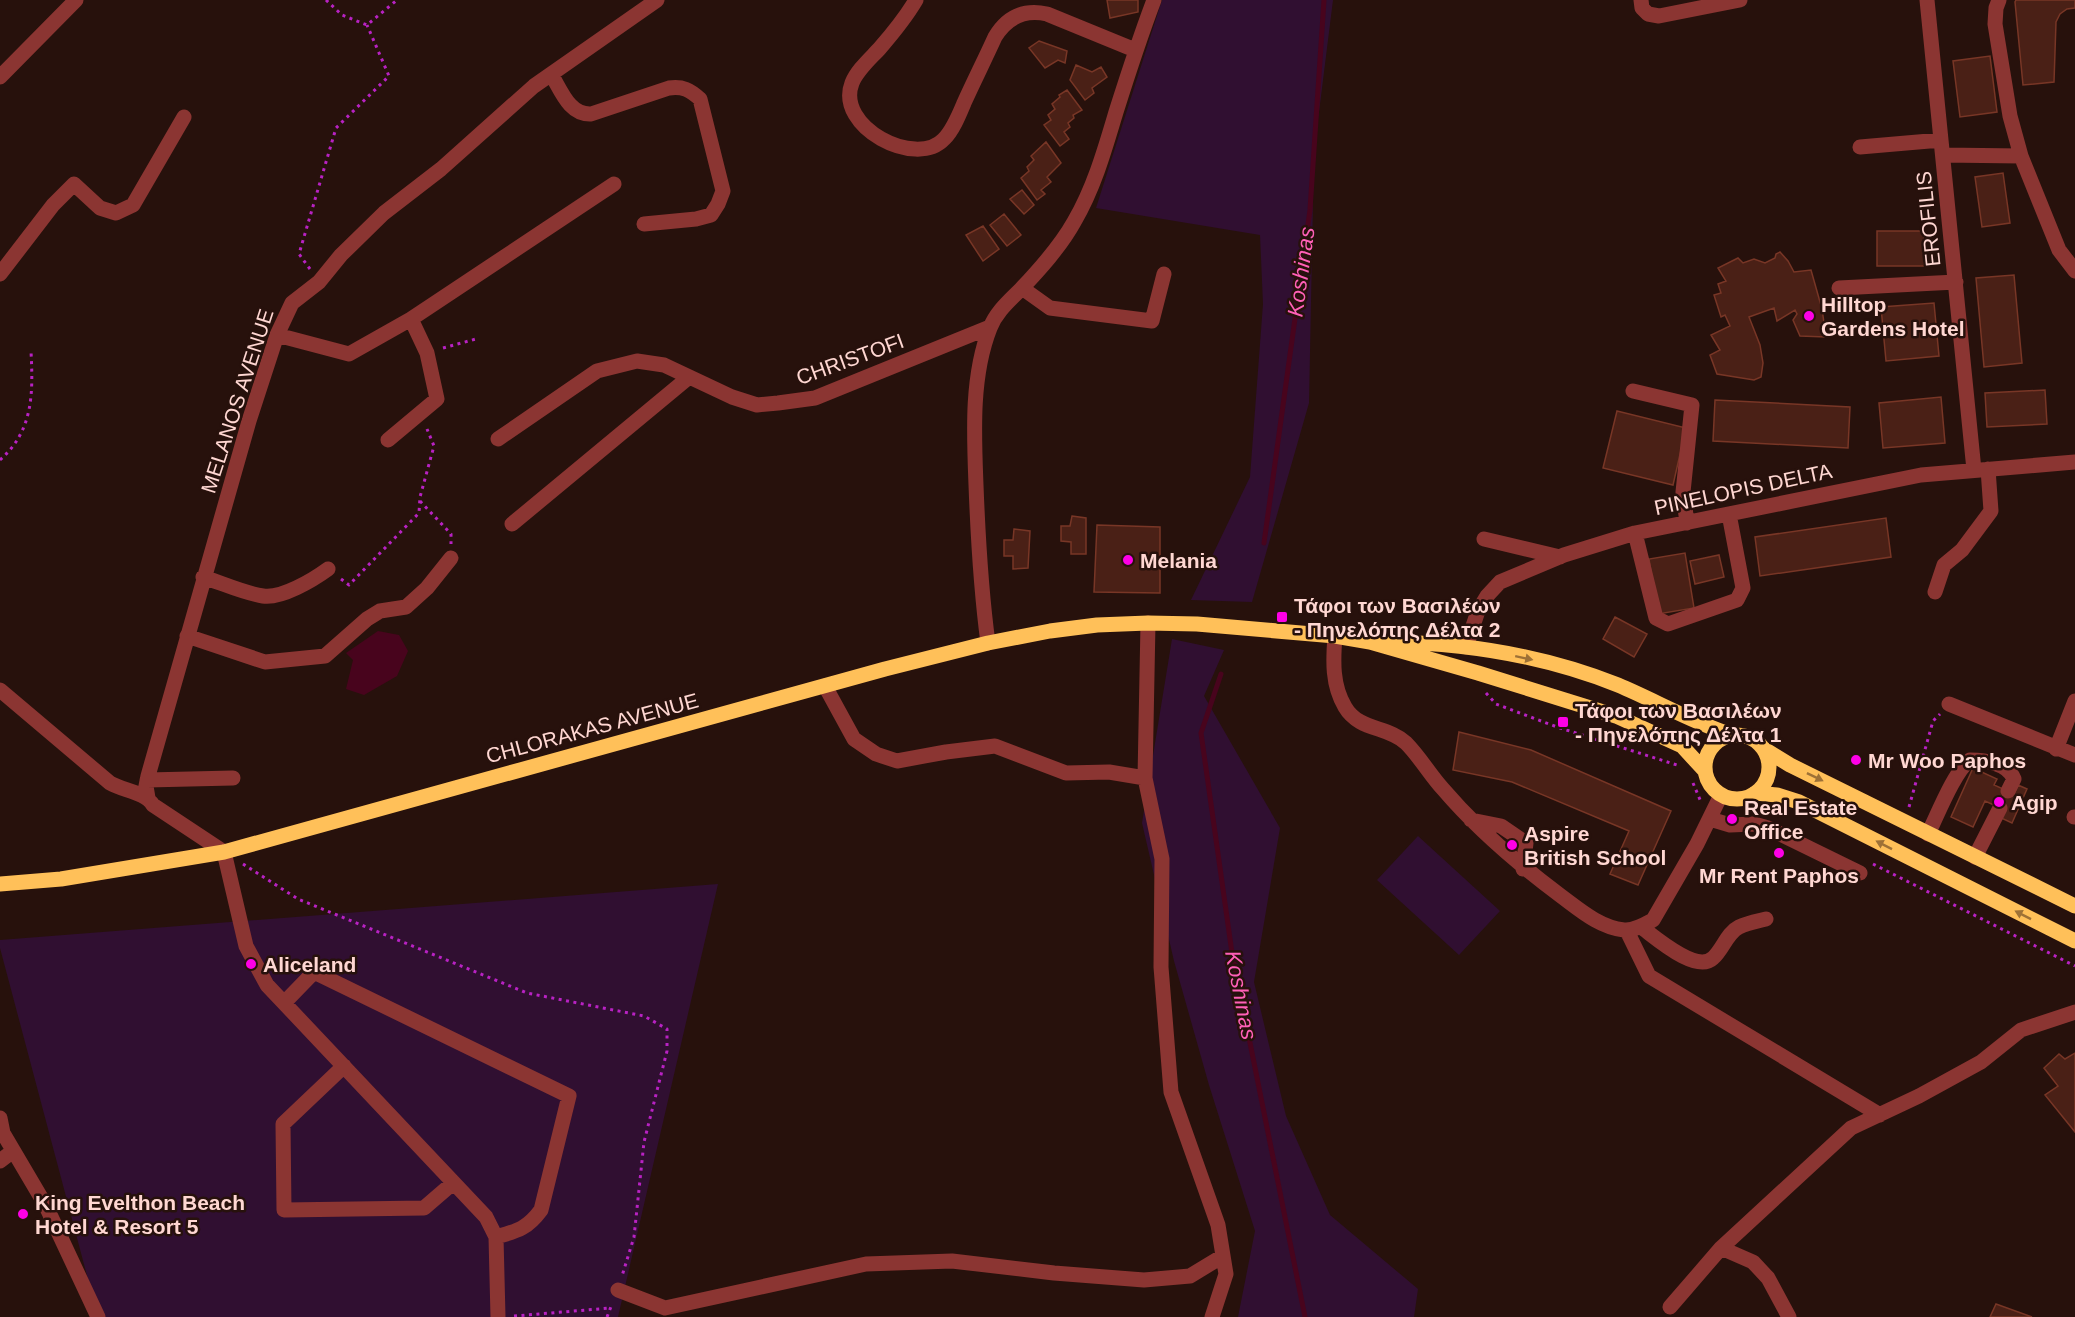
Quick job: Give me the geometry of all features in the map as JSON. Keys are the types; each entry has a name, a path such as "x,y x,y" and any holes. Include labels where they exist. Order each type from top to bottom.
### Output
{"main road":[{"name":"CHLORAKAS AVENUE","path":"0,884 62,879 224,852 825,686 988,643 1050,631 1097,625 1197,624 1335,636 1370,642"},
{"path":"1370,642 1466,647 1556,665 1619,686 1703,725 1732,735 1750,737 1764,749 1790,765 2075,906"},
{"path":"1370,642 1616,716 1682,746 1705,771"},
{"path":"1732,735 1715,743 1705,761 1708,781 1721,795 1737,799 1745,798 1762,786 1769,768 1764,749"},
{"path":"1755,793 1777,795 1799,802 2075,941"}],"street":[{"path":"0,78 76,0"},
{"name":"MELANOS AVENUE","path":"148,798 147,780 203,577 277,334 292,303 319,282 341,255 384,213 441,169 526,93 657,0"},
{"path":"916,0 895,30 862,68 853,82 850,93 851,109 857,120 884,139 910,149 922,150 933,147 944,140 957,118 995,37 1001,27 1015,16 1035,11 1135,50"},
{"path":"988,643 978,536 974,429 976,391 990,327 1000,311 1061,242 1079,212 1099,165 1135,50 1154,0"},
{"path":"1641,0 1642,8 1648,14 1659,16 1740,0"},
{"name":"EROFILIS","path":"1927,0 1956,282 1981,469 1991,511 1962,550 1944,565 1935,592"},
{"path":"2000,0 1996,8 1995,24 2010,116 2021,156 2059,250 2075,271"},
{"path":"551,74 571,106 584,114 591,114 669,88 680,87 700,99 723,191 718,204 711,215 696,219 644,224"},
{"path":"0,274 53,205 74,184 100,208 116,213 133,205 184,117"},
{"path":"1860,147 1942,148 2021,156"},
{"path":"277,334 350,354 411,319 614,184"},
{"path":"1022,288 1050,308 1152,321 1164,274"},
{"path":"1839,288 1956,282"},
{"path":"388,440 437,399 427,353 411,319"},
{"name":"CHRISTOFI","path":"498,439 597,371 637,361 664,365 732,397 757,405 815,398 990,327"},
{"path":"512,524 688,378"},
{"path":"1633,391 1692,405 1683,492 1687,523"},
{"name":"PINELOPIS DELTA","path":"1466,647 1478,611 1487,596 1500,582 1560,557 1635,533 1921,475 2075,462"},
{"path":"1635,533 1656,618 1668,624 1737,600 1743,588 1729,514"},
{"path":"1484,539 1560,557"},
{"path":"187,636 265,662 325,656 367,619 380,611 406,606 428,588 451,558"},
{"path":"203,577 265,597 295,589 328,569"},
{"path":"1148,623 1145,778 1161,859 1161,967 1171,1092 1218,1225 1226,1274 1212,1317"},
{"path":"1335,636 1333,659 1338,693 1346,709 1355,719 1368,727 1394,735 1403,741 1471,820 1523,868 1589,917 1608,927 1634,929 1682,956 1701,963 1713,958 1739,927 1766,919"},
{"path":"825,686 854,739 876,754 897,761 995,746 1066,773 1109,772 1145,778"},
{"path":"0,690 110,783 148,798 153,805 224,852 246,946 267,985 486,1217 495,1237 498,1317"},
{"path":"2056,749 2075,701"},
{"path":"1949,704 2075,755"},
{"path":"1929,834 1953,784 1970,760 1996,763 2008,770 2014,779 2008,791"},
{"path":"147,780 232,778"},
{"path":"1634,929 1653,920 1660,910 1721,795"},
{"path":"1975,857 2000,808"},
{"path":"1710,819 1730,825 1754,824 1768,828 1860,873"},
{"path":"1634,929 1649,976 1880,1114"},
{"path":"284,1003 314,972 569,1096 541,1210 523,1229 495,1237"},
{"path":"1670,1307 1722,1248 1851,1128 1919,1096 1981,1062 2021,1030 2075,1012"},
{"path":"344,1066 283,1124 284,1210 424,1208 453,1183"},
{"path":"0,1118 3,1132 46,1206 98,1317"},
{"path":"0,1161 13,1151"},
{"path":"1722,1248 1753,1262 1768,1278 1789,1317"},
{"path":"618,1290 665,1308 866,1264 952,1261 1054,1274 1144,1280 1190,1276 1223,1256"}],"path":[{"path":"319,282 299,254 336,128 389,76 367,25 342,15 326,0"},
{"path":"367,25 397,0"},
{"path":"427,353 476,339"},
{"path":"0,459 10,451 25,425 33,389 31,351"},
{"path":"328,569 349,585 419,513 434,446 421,412"},
{"path":"420,501 451,534 451,558"},
{"path":"1905,822 1933,721 1949,704"},
{"path":"224,852 298,899 527,993 644,1016 667,1029 667,1051 644,1142 634,1237 607,1317"},
{"path":"506,1317 611,1308"}],"shaded area":[{"path":"1162,0 1333,0 1314,152 1309,403 1252,602 1191,600 1250,477 1263,304 1260,235 1096,208"},
{"path":"378,631 399,635 408,651 397,676 364,695 346,689 353,660 346,653"},
{"path":"1172,639 1224,650 1204,696 1280,828 1254,982 1286,1116 1330,1215 1418,1289 1414,1317 1238,1317 1255,1231 1209,1085 1174,961 1142,823"},
{"path":"1418,836 1500,911 1459,955 1377,880"},
{"path":"718,884 618,1317 98,1317 0,948 0,940"}],"building":[{"path":"1107,0 1138,0 1138,12 1110,18"},
{"path":"2016,0 2075,0 2075,8 2067,9 2060,14 2056,22 2054,82 2023,85"},
{"path":"1039,41 1067,51 1065,63 1058,60 1045,68 1029,48"},
{"path":"1990,56 1997,112 1960,117 1953,61"},
{"path":"1076,65 1092,72 1101,67 1107,77 1092,88 1094,93 1085,100 1070,80"},
{"path":"1067,90 1082,110 1073,115 1074,118 1068,123 1070,127 1064,132 1069,139 1060,146 1044,125 1051,120 1048,115 1055,109 1052,104 1060,97 1059,95"},
{"path":"1046,142 1061,163 1047,177 1051,182 1041,190 1045,194 1037,200 1021,178 1029,171 1027,167 1034,160 1031,156"},
{"path":"2003,173 2010,223 1982,227 1975,177"},
{"path":"1022,190 1034,205 1024,214 1010,199"},
{"path":"1004,214 1021,235 1007,246 990,225"},
{"path":"983,226 999,249 983,261 966,235"},
{"path":"1877,231 1924,231 1924,266 1877,266"},
{"name":"Hilltop Gardens Hotel","path":"1780,252 1794,272 1811,270 1822,309 1826,337 1800,336 1793,320 1797,314 1795,310 1777,321 1774,308 1749,317 1760,345 1763,363 1761,377 1754,380 1717,374 1710,355 1720,350 1711,335 1730,326 1725,315 1721,317 1714,295 1721,293 1718,284 1726,281 1718,268 1738,258 1743,263 1754,259 1765,263 1775,258"},
{"path":"2014,275 2022,363 1984,367 1976,278"},
{"path":"1934,303 1939,356 1886,361 1881,307"},
{"path":"2045,390 2047,424 1987,427 1985,393"},
{"path":"1941,397 1945,443 1883,448 1879,403"},
{"path":"1715,400 1850,407 1848,448 1713,441"},
{"path":"1617,411 1686,428 1673,485 1603,468"},
{"path":"1072,516 1086,518 1086,554 1071,554 1071,542 1061,541 1061,526 1070,526"},
{"path":"1886,518 1891,557 1760,576 1755,537"},
{"name":"Melania","path":"1097,525 1160,527 1160,593 1094,592"},
{"path":"1014,529 1030,531 1028,568 1013,569 1013,556 1004,556 1004,540 1013,540"},
{"path":"1685,553 1694,608 1658,614 1649,559"},
{"path":"1719,555 1724,577 1695,584 1690,561"},
{"path":"1615,617 1647,634 1634,657 1603,639"},
{"path":"1459,732 1531,750 1671,811 1638,885 1610,874 1629,831 1512,782 1453,770"},
{"path":"1973,768 1997,779 1994,785 2014,794 2018,785 2027,789 2012,823 1999,817 2003,809 1985,801 1973,827 1951,817"},
{"path":"2075,1053 2075,1132 2045,1095 2058,1086 2044,1068 2059,1054 2065,1059"},
{"path":"1996,1304 2032,1317 1990,1317"}],"waterway":[{"name":"Koshinas","path":"1264,543 1310,210 1324,0"},
{"name":"Koshinas","path":"1221,674 1201,733 1232,953 1305,1317"}],"place":[{"name":"Hilltop Gardens Hotel","path":"1809,316"},
{"name":"Melania","path":"1128,560"},
{"name":"Τάφοι των Βασιλέων - Πηνελόπης Δέλτα 2","path":"1282,617"},
{"name":"Τάφοι των Βασιλέων - Πηνελόπης Δέλτα 1","path":"1563,722"},
{"name":"Mr Woo Paphos","path":"1856,760"},
{"name":"Agip","path":"1999,802"},
{"name":"Real Estate Office","path":"1732,819"},
{"name":"Aspire British School","path":"1512,845"},
{"name":"Mr Rent Paphos","path":"1779,853"},
{"name":"Aliceland","path":"251,964"},
{"name":"King Evelthon Beach Hotel & Resort 5","path":"23,1214"}]}
